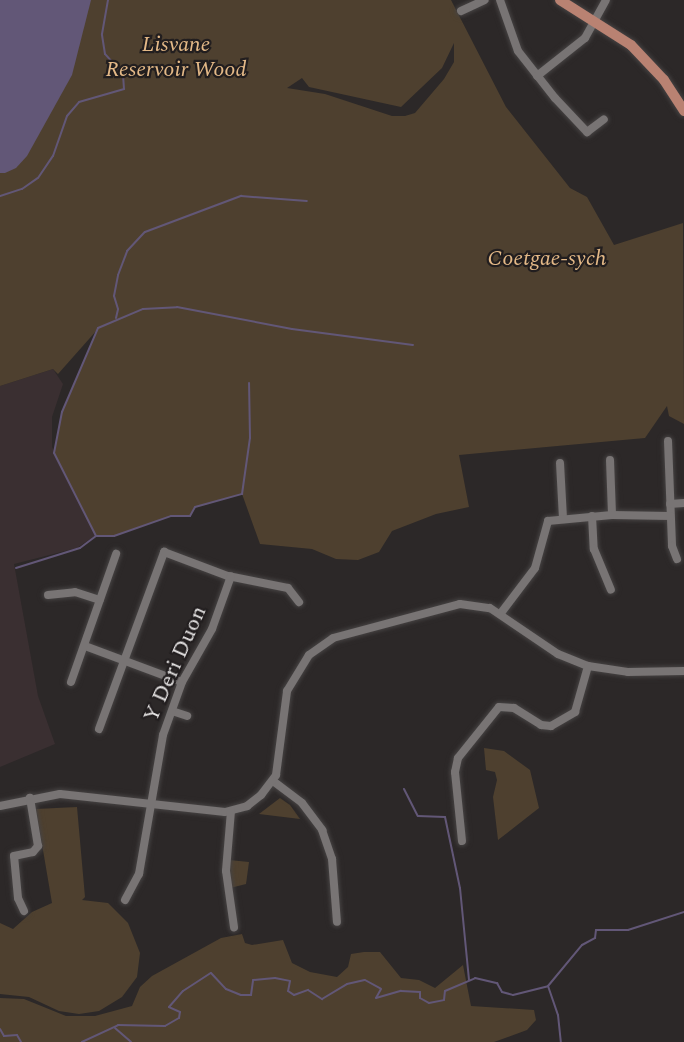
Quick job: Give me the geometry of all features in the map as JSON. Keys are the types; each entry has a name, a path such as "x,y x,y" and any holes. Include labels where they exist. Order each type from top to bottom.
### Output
{"main road":[{"path":"560,0 595,20 647,60 684,111"}],"street":[{"path":"461,11 485,0"},
{"path":"500,0 518,51 537,76 587,132 604,119"},
{"path":"537,76 570,53 595,20 606,0"},
{"path":"668,441 670,516 677,559"},
{"path":"610,460 612,515"},
{"path":"560,463 563,518"},
{"path":"670,504 684,503"},
{"path":"501,613 535,568 544,524 563,518 592,516 670,516"},
{"path":"592,516 594,549 610,590"},
{"path":"99,729 164,552 231,576 288,588 299,602"},
{"path":"71,682 116,555"},
{"name":"Y Deri Duon","path":"125,900 139,874 160,746 182,682 212,629 231,576"},
{"path":"48,595 75,592 100,600"},
{"path":"0,806 30,798 81,795 231,811 254,801 273,781 279,765 287,692 299,666 320,645 347,633 460,604 483,605 501,613 558,654 588,666 628,672 684,671"},
{"path":"85,646 182,682"},
{"path":"462,841 455,772 458,758 499,707 514,708 541,725 551,726 575,712 588,666"},
{"path":"172,711 187,716"},
{"path":"273,781 302,803 322,830 334,868 337,922"},
{"path":"24,911 18,898 14,856 33,852 38,846 30,798"},
{"path":"231,811 226,871 234,927"}],"shaded area":[{"path":"0,0 91,0 72,75 27,156 16,168 5,173 0,173"},
{"path":"53,369 63,384 52,417 52,447 96,535 77,548 14,564 38,696 55,744 0,767 0,386"}],"green space":[{"path":"0,0 451,0 506,107 570,188 587,197 614,245 683,223 684,424 669,416 667,406 645,438 459,455 469,507 436,514 392,531 379,552 358,560 336,559 312,549 260,544 242,494 195,507 190,516 171,516 114,536 96,536 54,453 62,412 97,330 58,374 53,369 0,386","holes":["454,43 454,62 444,79 415,113 405,116 392,116 325,94 287,88 302,78 309,87 401,107 442,68"]},
{"path":"484,748 504,751 530,770 539,808 498,840 493,797 497,780 495,772 486,770"},
{"path":"280,798 290,805 300,819 259,814"},
{"path":"77,807 85,897 82,900 108,903 128,923 140,953 137,977 122,997 99,1011 79,1014 59,1011 29,997 0,994 0,923 13,929 32,912 52,903 36,809"},
{"path":"229,860 249,862 246,884 230,888"},
{"path":"242,934 245,943 252,945 283,940 292,963 310,972 337,977 348,967 351,954 364,952 380,952 401,978 419,980 435,988 463,965 471,1006 534,1010 536,1020 527,1030 494,1042 0,1042 0,998 24,999 66,1016 95,1016 132,1006 140,987 152,976 221,938"}],"waterway":[{"path":"0,196 22,189 38,178 53,156 67,116 79,102 124,89 123,74 105,54 102,34 108,0"},
{"path":"116,318 118,309 114,296 118,275 127,251 145,232 241,196 307,201"},
{"path":"16,568 80,548 96,536 54,453 62,412 98,328 143,309 177,307 292,329 413,345"},
{"path":"96,536 114,536 171,516 190,516 195,507 242,494 250,438 249,383"},
{"path":"404,789 418,816 445,817 460,888 469,980"},
{"path":"548,986 582,945 595,938 596,930 628,930 684,912"},
{"path":"82,1042 118,1025 165,1026 179,1018 180,1012 169,1007 183,991 211,973 226,989 241,995 251,995 253,980 275,978 290,981 288,991 294,995 308,990 322,999 347,984 365,980 381,989 376,998 401,991 420,992 420,998 429,1003 444,1000 445,991 475,978 497,983 502,992 513,995 548,986 558,1015 561,1042"},
{"path":"115,1028 131,1042"},
{"path":"0,1029 4,1036 17,1035 21,1042"}],"park label":[{"name":"Lisvane Reservoir Wood","path":"176,56"},
{"name":"Coetgae-sych","path":"547,259"}]}
